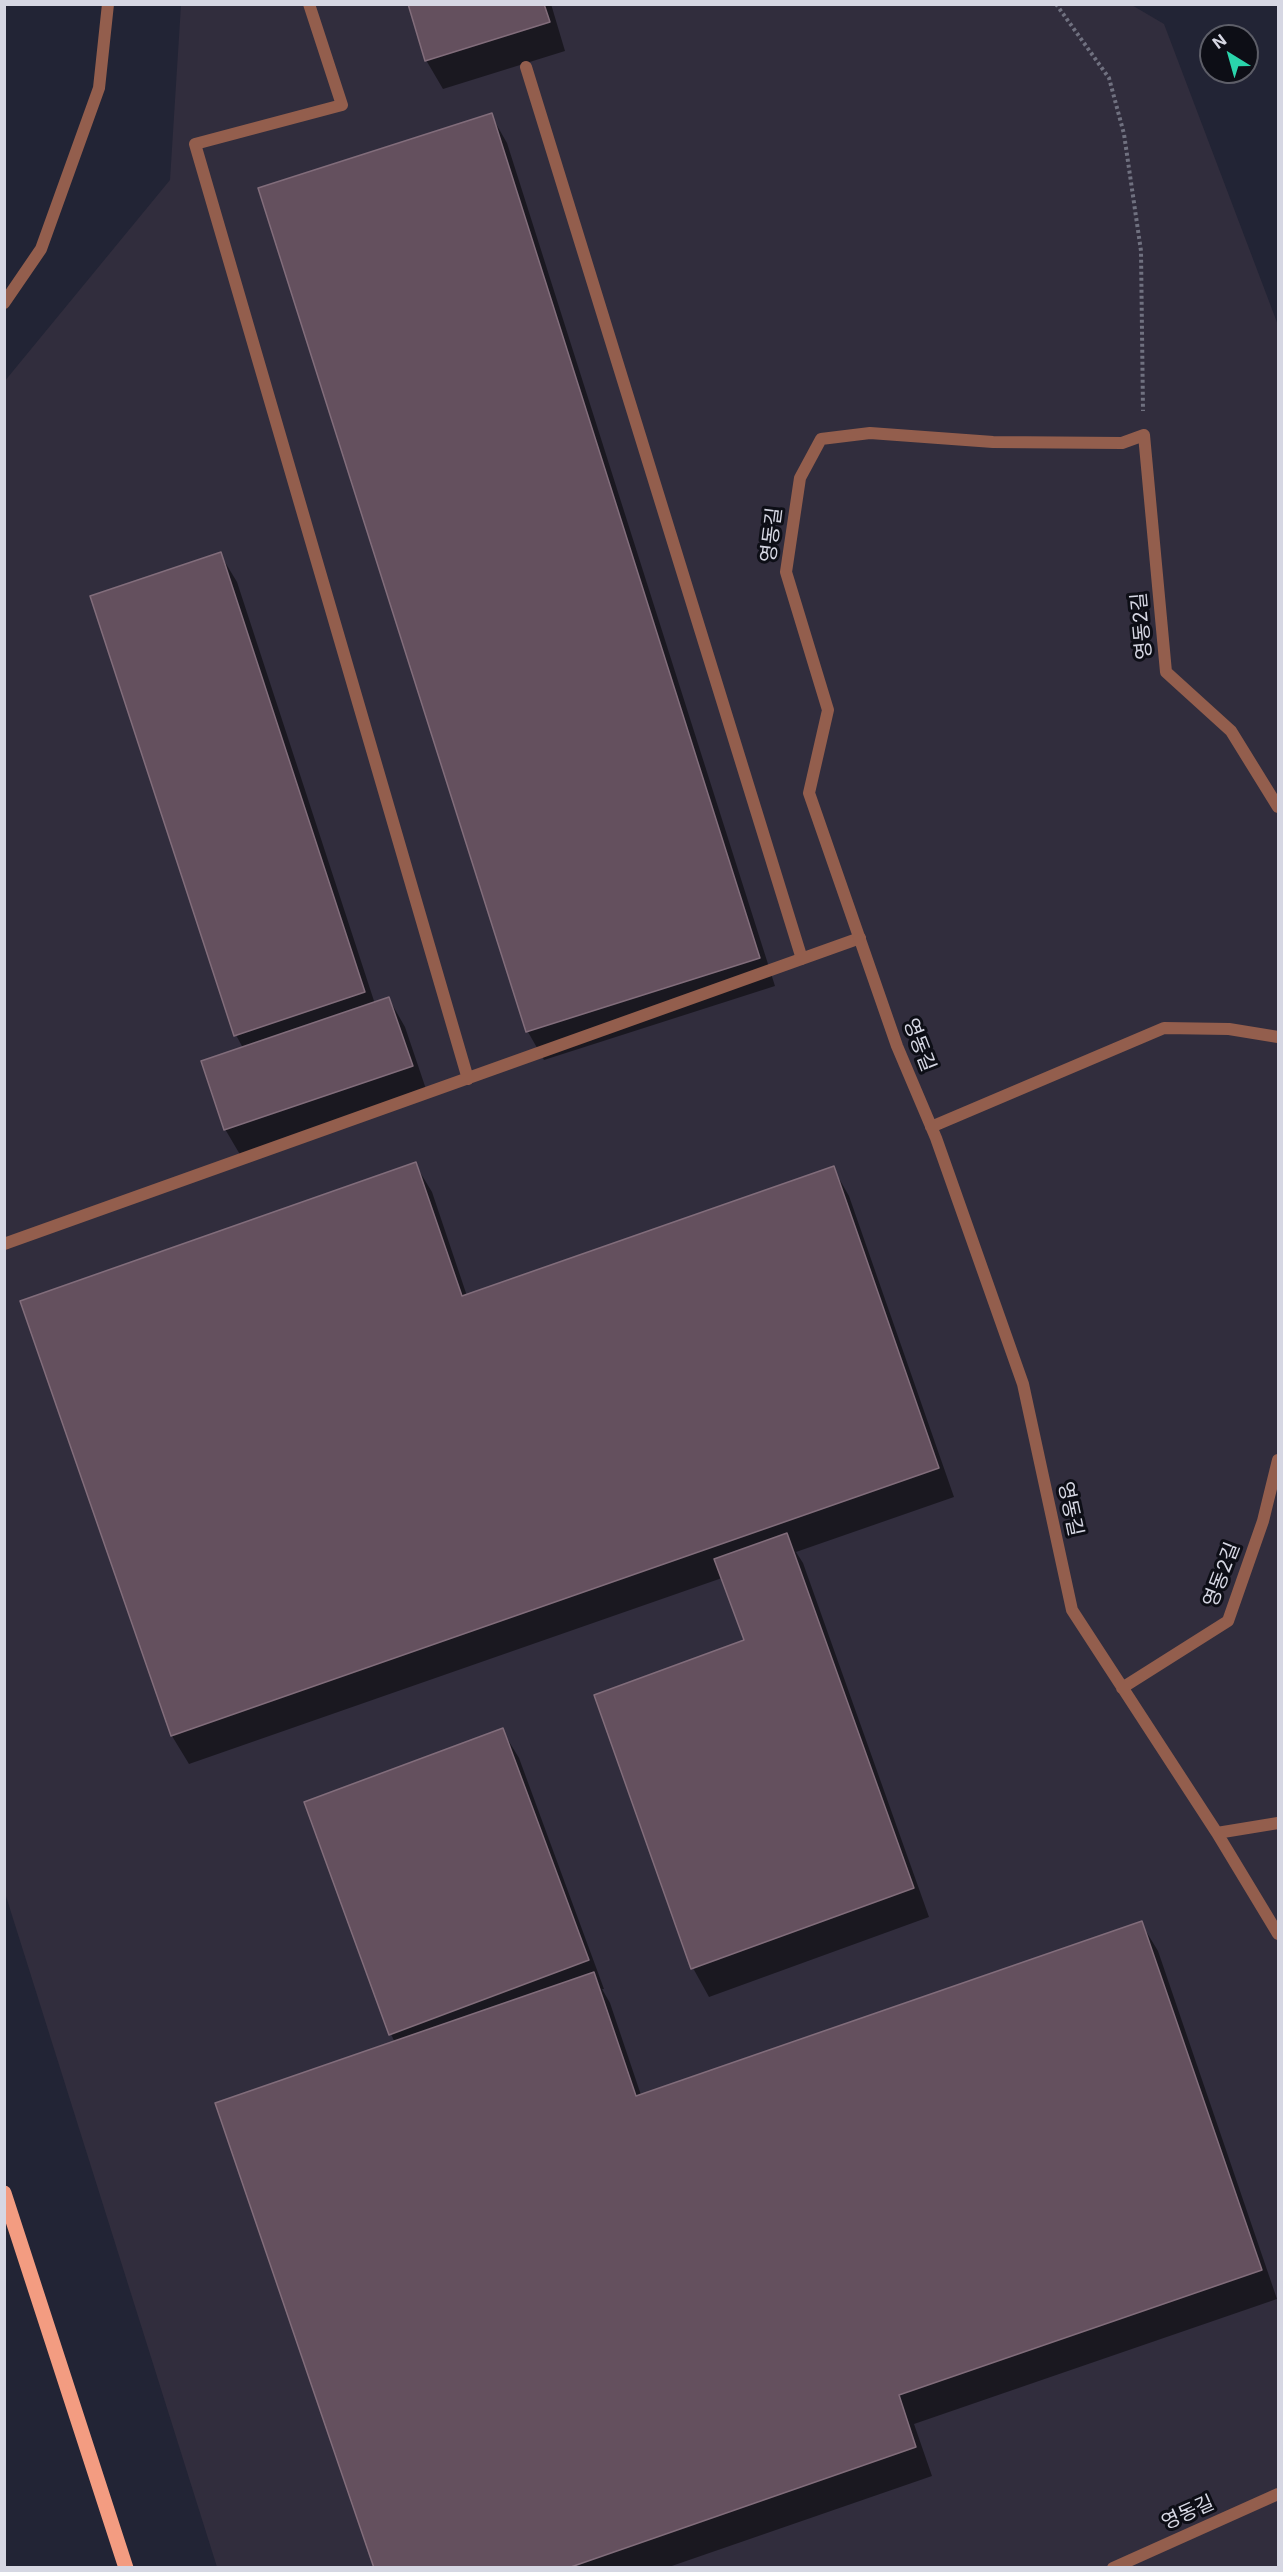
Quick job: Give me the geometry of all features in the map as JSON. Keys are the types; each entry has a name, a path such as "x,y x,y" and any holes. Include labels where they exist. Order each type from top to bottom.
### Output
{"main road":[{"path":"4,2193 126,2568"}],"street":[{"path":"4,303 41,249 99,88 108,4"},
{"path":"309,4 342,105 195,144 468,1079"},
{"path":"526,67 802,958"},
{"name":"영동길","path":"1144,435 1122,443 993,442 870,433 821,439 800,478 786,572 828,710 809,793 897,1046 932,1127 1023,1384 1072,1610 1217,1833 1278,1934"},
{"name":"영동2길","path":"1144,435 1166,672 1232,731 1278,807"},
{"path":"4,1245 860,938"},
{"path":"932,1127 1164,1028 1229,1029 1278,1037"},
{"name":"영동2길","path":"1122,1688 1228,1621 1263,1521 1278,1460"},
{"path":"1217,1833 1278,1823"},
{"name":"영동길","path":"1113,2568 1278,2494"}],"path":[{"path":"1056,4 1109,78 1124,134 1141,250 1144,435"}],"shaded area":[{"path":"1130,4 1164,24 1278,325 1278,2567 217,2567 5,1893 4,382 170,180 181,5"}],"building":[{"path":"408,4 544,4 550,22 425,61"},
{"path":"492,113 760,958 526,1032 258,188"},
{"path":"221,552 365,992 234,1036 90,596"},
{"path":"389,997 413,1066 224,1130 201,1061"},
{"path":"416,1162 462,1296 834,1166 939,1468 171,1736 20,1301"},
{"path":"787,1533 914,1888 691,1969 594,1695 744,1640 714,1559"},
{"path":"503,1728 589,1960 389,2035 304,1802"},
{"path":"1142,1921 1262,2270 899,2395 916,2447 568,2568 374,2568 215,2103 594,1972 636,2096"}]}
